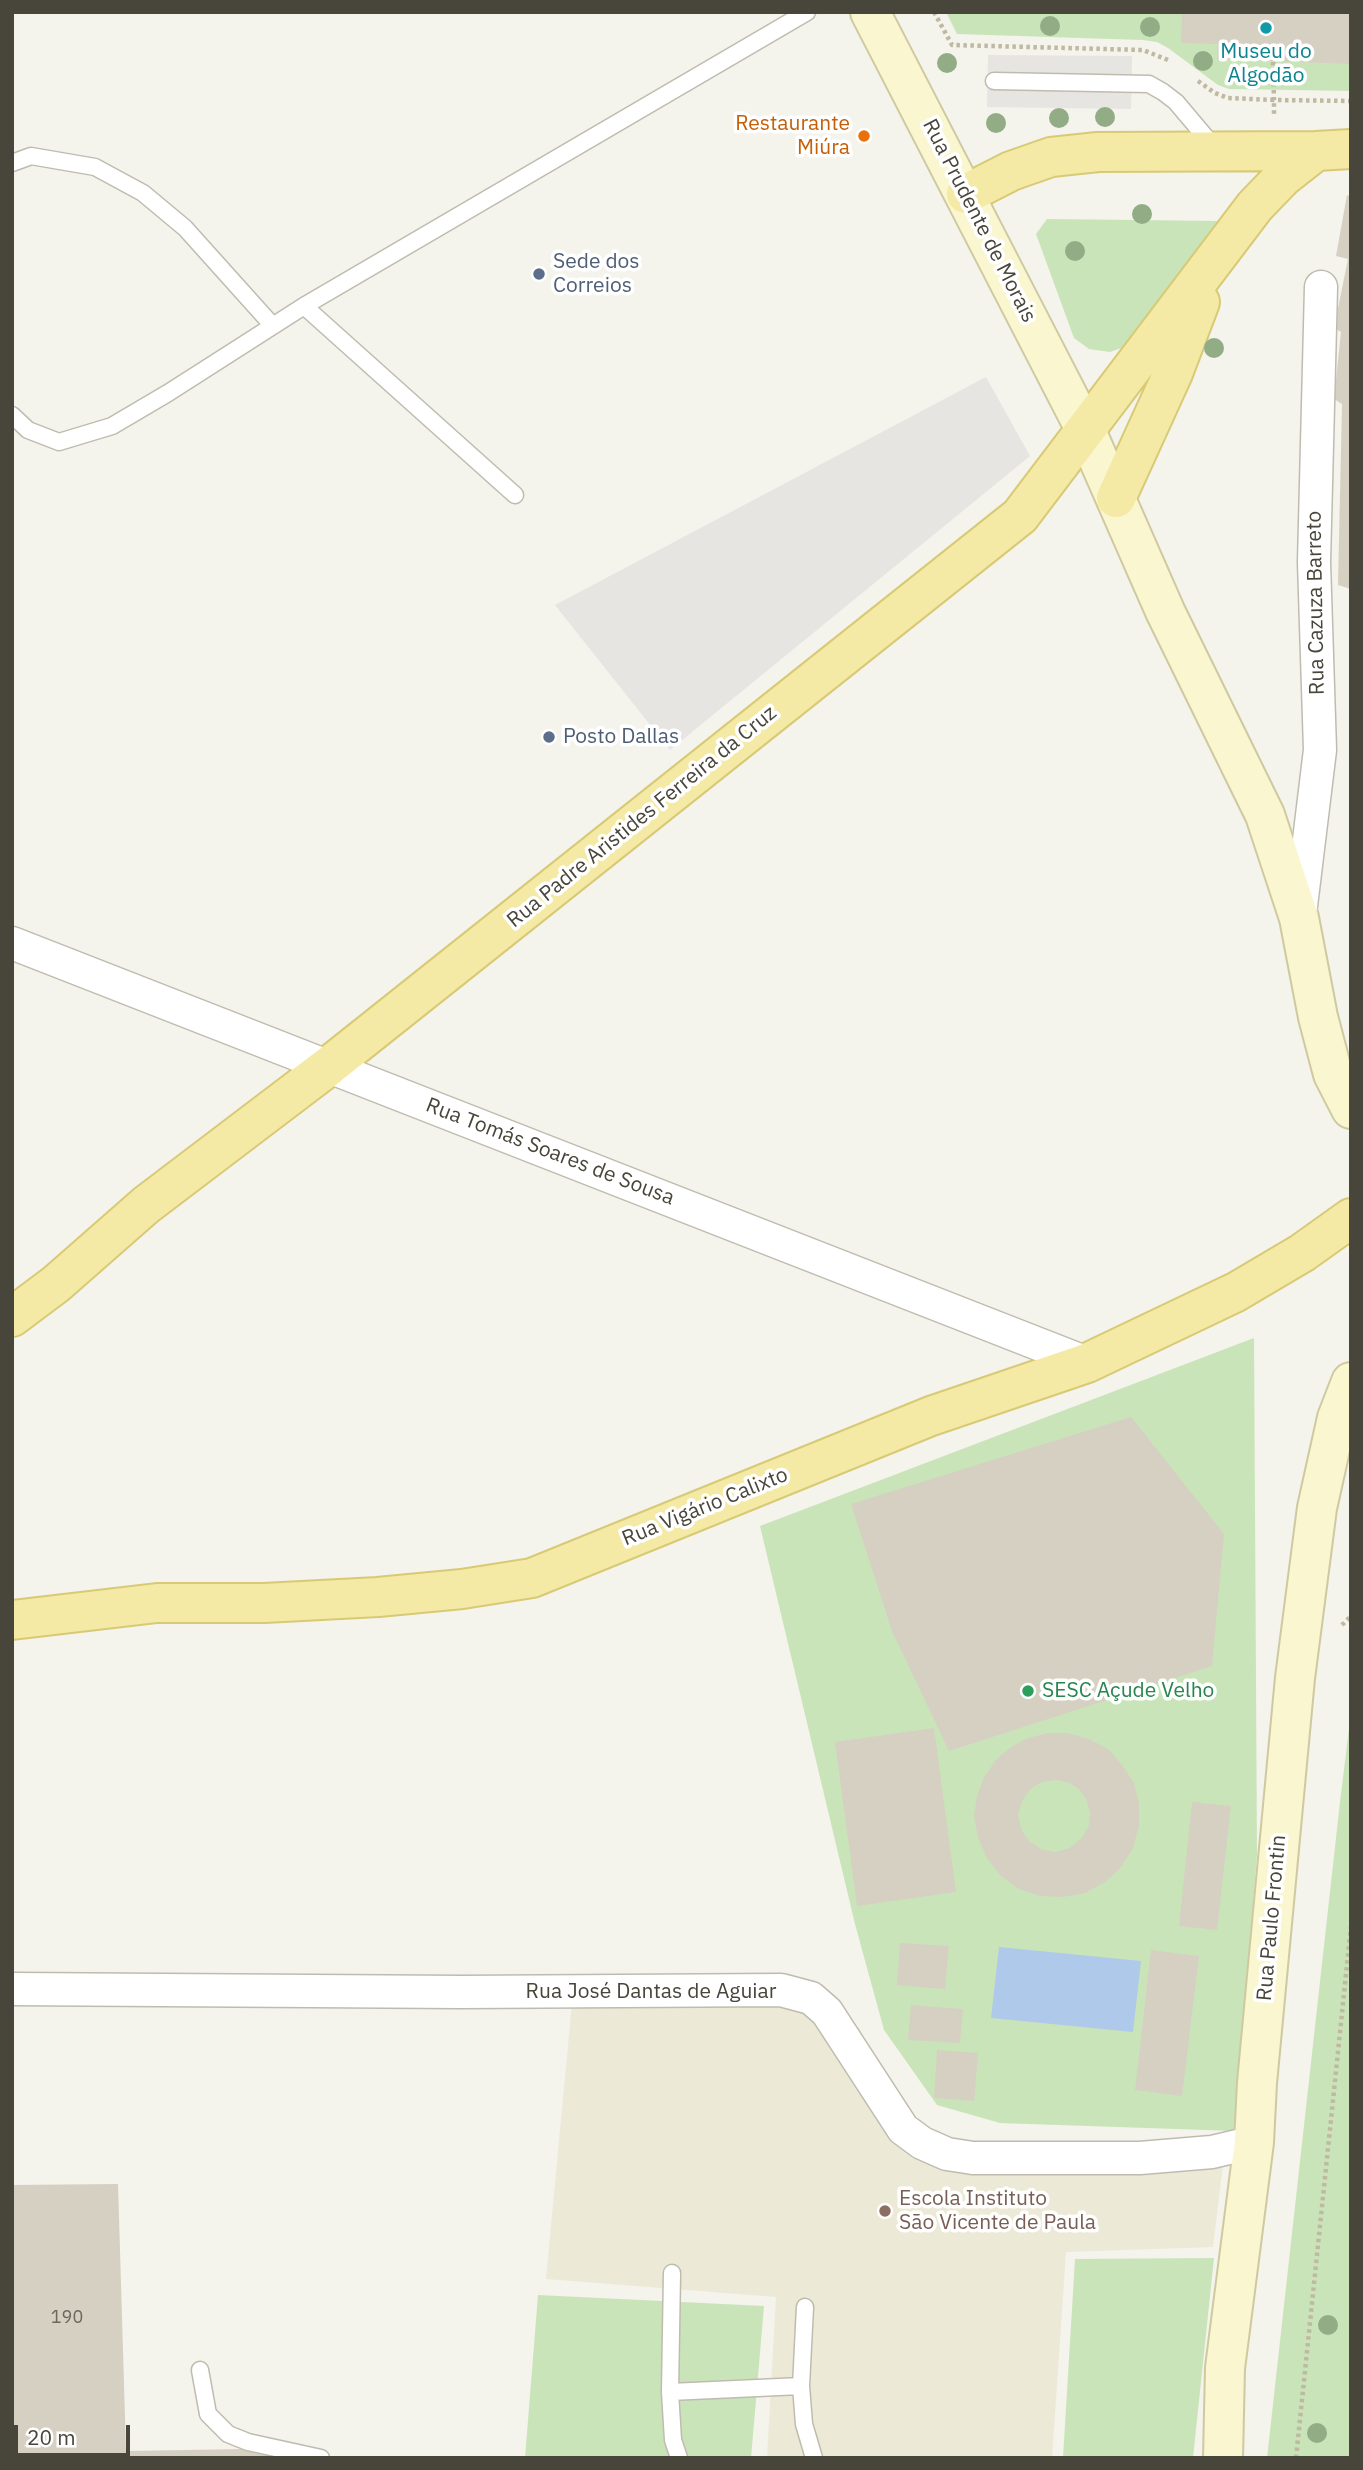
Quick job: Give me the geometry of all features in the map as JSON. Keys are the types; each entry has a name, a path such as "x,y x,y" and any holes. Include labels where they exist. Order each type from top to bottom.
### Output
{"main road":[{"path":"965,194 1011,171 1051,157 1098,152 1333,150"},
{"path":"1116,499 1172,373 1215,261 1255,206 1283,177 1333,150"},
{"name":"Rua Padre Aristides Ferreira da Cruz","path":"12,1317 56,1284 146,1205 329,1066 1020,516 1215,261"},
{"name":"Rua Vigário Calixto","path":"12,1620 157,1602 264,1602 378,1597 462,1589 531,1578 931,1416 1087,1363 1236,1292 1302,1253 1351,1218"}],"street":[{"name":"Rua Prudente de Morais","path":"870,12 1086,431 1116,499"},
{"name":"Rua Cazuza Barreto","path":"1299,918 1320,750 1314,562 1321,287"},
{"name":"Rua Cazuza Barreto","path":"1116,499 1165,611 1265,815 1299,918 1318,1017 1333,1074 1351,1109"},
{"name":"Rua Tomás Soares de Sousa","path":"12,943 1087,1363"},
{"name":"Rua Paulo Frontin","path":"1223,2458 1225,2368 1254,2142 1274,1895 1298,1652 1317,1508 1337,1418 1351,1382"},
{"name":"Rua José Dantas de Aguiar","path":"12,1989 461,1992 781,1990 811,1998 827,2012 903,2129 922,2143 947,2154 973,2158 1140,2158 1212,2152 1254,2142"}],"lane":[{"path":"12,415 28,430 59,442 112,426 304,306 807,12"},
{"path":"995,81 1149,84 1175,102 1216,150"},
{"path":"12,163 31,156 95,167 144,193 185,228 273,326"},
{"path":"304,306 515,495"},
{"path":"672,2273 670,2392 673,2440 679,2458"},
{"path":"805,2307 801,2386 804,2424 814,2458"},
{"path":"200,2370 208,2414 228,2434 248,2442 321,2458"},
{"path":"670,2392 801,2386"}],"path":[{"path":"1273,62 1274,100 1351,101"},
{"path":"1269,100 1273,90"},
{"path":"1341,1626 1351,1616"},
{"path":"1296,2458 1351,1926"}],"shaded area":[{"path":"988,55 1132,56 1131,109 987,107"},
{"path":"986,377 1030,456 670,750 555,605"},
{"name":"Escola Instituto São Vicente de Paula","path":"817,2002 859,2028 910,2128 936,2157 997,2175 1223,2164 1213,2247 1066,2252 1052,2458 767,2458 776,2297 546,2279 572,2003"}],"green space":[{"name":"Museu do Algodão","path":"946,12 1351,12 1351,91 1229,89 1218,85 1157,42 957,34"},
{"path":"1047,219 1219,221 1147,332 1135,343 1110,352 1089,349 1074,338 1036,234"},
{"name":"SESC Açude Velho","path":"1254,1338 1257,1855 1235,2131 1000,2123 937,2105 884,2030 855,1924 760,1526"},
{"path":"1351,1712 1351,2458 1267,2458 1340,1802"},
{"path":"1214,2258 1193,2458 1063,2458 1075,2259"},
{"path":"538,2295 764,2306 751,2458 525,2458"}],"water":[{"path":"999,1947 1141,1961 1133,2032 991,2018"}],"building":[{"name":"Museu do Algodão","path":"1182,12 1351,12 1351,64 1217,59 1218,44 1181,43"},
{"path":"1347,195 1351,197 1351,589 1338,585 1342,404 1334,399 1341,332 1334,328 1348,259 1336,256"},
{"path":"1131,1417 1224,1534 1212,1666 949,1751 892,1631 851,1504"},
{"path":"934,1728 956,1892 857,1906 835,1742"},
{"path":"1048,1733 1068,1733 1089,1739 1108,1749 1134,1783 1139,1804 1139,1825 1133,1848 1121,1867 1105,1882 1085,1893 1063,1897 1040,1896 1019,1889 1001,1876 987,1858 978,1838 974,1816 984,1777 996,1760 1011,1747 1028,1738","holes":["1056,1780 1070,1783 1080,1790 1087,1801 1089,1826 1081,1839 1070,1848 1055,1852 1041,1849 1029,1841 1021,1829 1018,1815 1022,1801 1030,1789 1042,1782"]},
{"path":"1192,1802 1231,1806 1217,1930 1179,1926"},
{"path":"900,1943 949,1946 945,1989 897,1985"},
{"path":"1151,1950 1199,1956 1182,2096 1135,2090"},
{"path":"911,2005 963,2009 960,2043 908,2040"},
{"path":"937,2050 978,2053 974,2101 934,2098"},
{"path":"118,2184 126,2451 304,2448 304,2458 12,2458 12,2185"}],"place":[{"name":"Museu do Algodão","path":"1266,28"},
{"name":"Restaurante Miúra","path":"864,136"},
{"name":"Sede dos Correios","path":"539,274"},
{"name":"Posto Dallas","path":"549,737"},
{"name":"SESC Açude Velho","path":"1028,1691"},
{"name":"Escola Instituto São Vicente de Paula","path":"885,2211"}]}
